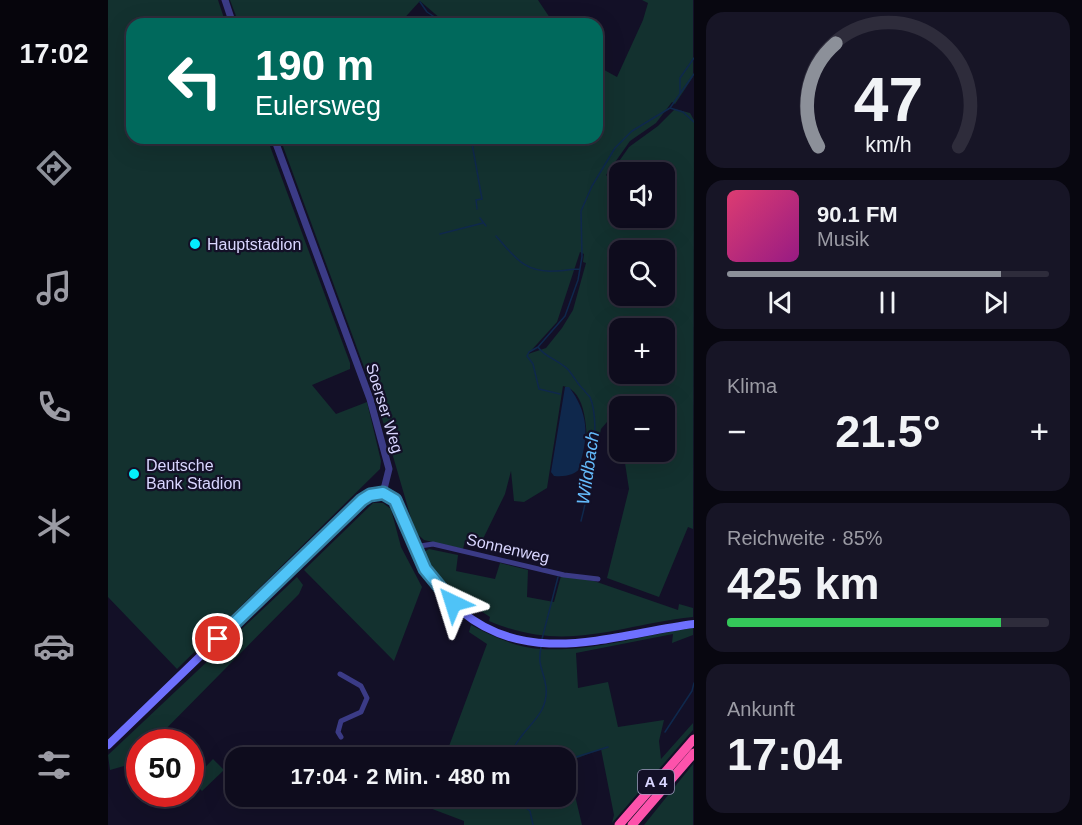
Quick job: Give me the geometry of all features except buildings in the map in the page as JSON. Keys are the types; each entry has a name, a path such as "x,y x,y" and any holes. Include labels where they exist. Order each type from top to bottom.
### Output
{"highway":[{"name":"A 4","path":"619,825 693,739"},
{"name":"A 4","path":"632,825 693,753"}],"main road":[{"path":"108,744 362,500 370,495 383,493 391,496 398,505 414,548 438,588 469,617 502,635 544,645 587,643 693,624"}],"street":[{"path":"225,0 231,18"},
{"name":"Soerser Weg","path":"276,144 368,391 389,469 383,493"},
{"name":"Sonnenweg","path":"414,548 434,544 564,575 598,579"},
{"path":"340,674 361,686 367,698 361,712 341,721 338,732 341,737"}],"green space":[{"path":"108,0 218,0 224,18 126,18 126,144 269,144 350,363 350,369 312,385 336,414 367,402 381,461 380,469 177,669 108,597"},
{"path":"230,0 538,0 550,18 440,18 420,1 404,18 237,18"},
{"path":"642,0 693,0 693,77 675,104 672,102 656,123 630,141 615,162 609,162 609,171 606,175 609,176 609,228 675,228 675,162 618,162 629,147 658,126 675,109 690,113 694,120 693,529 688,527 659,597 607,578 629,489 625,462 675,462 675,396 609,396 609,422 601,429 596,452 587,451 586,424 577,395 571,389 563,386 547,488 524,502 514,501 511,471 505,494 480,545 465,541 463,549 424,540 415,532 379,408 282,144 603,144 603,69 617,77 643,20 648,3","holes":["580,252 584,254 583,262 586,263 573,310 546,348 528,354 557,322"]},
{"path":"373,503 383,503 391,509 401,547 422,587 394,661 304,570"},
{"path":"429,549 458,555 456,571 495,579 500,563 528,570 527,597 554,602 561,576 594,581 678,610 679,604 693,608 693,617 567,636 517,631 489,621 490,617 452,589 429,562 424,552"},
{"path":"297,577 303,585 299,594 166,729 136,729"},
{"path":"471,625 514,644 541,649 560,649 599,646 693,628 693,635 672,643 673,634 576,653 578,688 608,682 618,727 664,720 659,741 661,759 693,723 693,730 612,823 614,815 601,749 576,759 576,747 449,747 487,644 469,632"},
{"path":"126,738 126,764 110,770 108,755"},
{"path":"213,759 224,770 204,789 204,768"},
{"path":"693,764 693,825 644,825"},
{"path":"576,800 582,825 464,825 464,821 427,807 576,807"}],"water":[{"path":"565,387 569,387 580,406 585,424 585,443 580,464 582,467 570,475 554,476 551,472"}],"waterway":[{"path":"420,2 427,12 436,18"},
{"name":"Wildbach","path":"680,93 680,78 694,58"},
{"name":"Wildbach","path":"581,521 595,441 593,409 590,397 570,372 538,347 565,316 578,280 582,257 581,211 592,186 615,148 632,131 670,108 694,74"},
{"path":"670,108 683,112 694,122"},
{"path":"472,144 482,199 476,200 477,209"},
{"path":"480,218 486,226"},
{"path":"440,234 483,223"},
{"path":"496,236 515,257 535,269 544,271 580,269"},
{"path":"538,347 529,352 527,356 533,364 539,389 560,394"},
{"name":"Wildbach","path":"542,639 558,577"},
{"name":"Wildbach","path":"515,747 544,705 546,687 540,664 541,647"},
{"path":"665,732 692,691 694,683"},
{"path":"576,757 608,747"},
{"name":"Wildbach","path":"525,807 530,811 533,825"}],"place":[{"name":"Hauptstadion","path":"195,244"},
{"name":"Deutsche Bank Stadion","path":"134,474"}],"route":[{"path":"218,639 362,500 376,493 383,493 395,500 418,558 438,588 453,603"}]}
